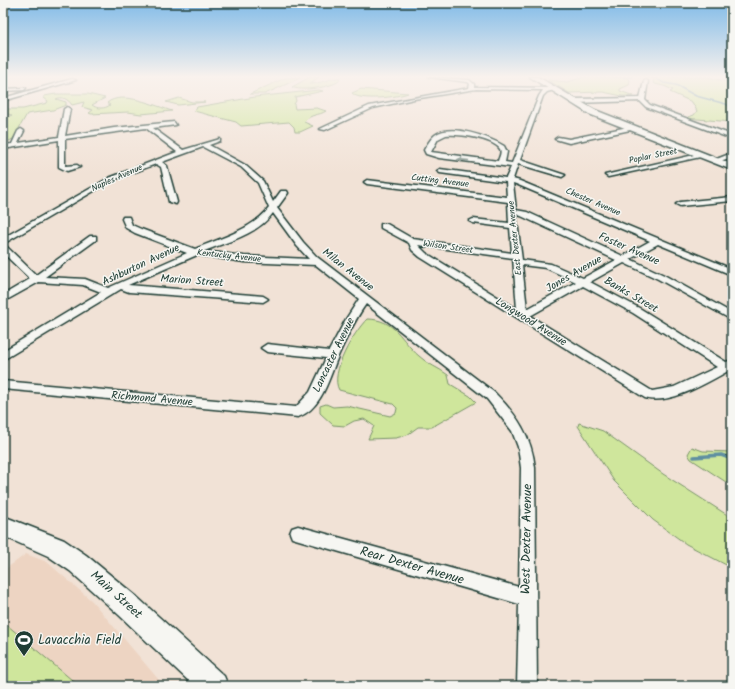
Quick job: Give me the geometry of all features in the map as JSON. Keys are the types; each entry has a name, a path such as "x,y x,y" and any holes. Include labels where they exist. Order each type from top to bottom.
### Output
{"main road":[{"path":"587,109 732,167"},
{"name":"Main Street","path":"3,526 28,535 56,548 78,563 128,606 214,686"}],"street":[{"path":"323,129 369,109"},
{"name":"East Dexter Avenue","path":"523,316 509,180 537,109"},
{"path":"656,109 732,137"},
{"path":"67,110 62,138 62,168 67,169 78,167"},
{"path":"3,147 148,126 174,124"},
{"path":"148,126 182,152"},
{"path":"558,139 569,141 633,128"},
{"path":"14,145 21,131"},
{"path":"501,164 504,152 502,147 478,136 444,133 437,137 427,150 428,153 439,156 501,164 515,163 562,175"},
{"name":"Naples Avenue","path":"3,241 105,182 156,161 218,140"},
{"name":"Milan Avenue","path":"204,145 247,169 264,186 270,203 300,244 318,262 496,401"},
{"name":"Poplar Street","path":"608,175 703,155"},
{"path":"716,160 732,155"},
{"path":"156,161 164,166 173,202"},
{"name":"Chester Avenue","path":"440,171 509,180 658,240 732,272"},
{"name":"Cutting Avenue","path":"367,182 511,200"},
{"name":"Ashburton Avenue","path":"3,356 108,292 251,228 266,217 284,193"},
{"path":"680,204 732,199"},
{"name":"Foster Avenue","path":"512,211 524,214 670,281 732,317"},
{"name":"Kentucky Avenue","path":"126,219 129,226 138,231 196,252 232,258 318,262"},
{"path":"472,222 513,226"},
{"name":"Wilson Street","path":"384,226 402,238 413,242 517,259"},
{"path":"3,299 37,279 93,238"},
{"name":"Jones Avenue","path":"523,316 658,240"},
{"name":"Longwood Avenue","path":"413,242 415,248 423,255 614,374 655,397 670,394 729,366"},
{"path":"3,248 37,279 87,282 108,292"},
{"name":"Banks Street","path":"517,259 546,265 584,282 637,311 729,366"},
{"name":"Marion Street","path":"120,286 128,289 263,299"},
{"name":"Lancaster Avenue","path":"301,410 314,396 346,328 364,299"},
{"path":"267,348 333,356"},
{"name":"Richmond Avenue","path":"3,385 294,412 301,410"},
{"name":"West Dexter Avenue","path":"496,401 510,416 519,430 525,445 528,461 526,598 527,686"},
{"name":"Rear Dexter Avenue","path":"298,533 526,598"}],"shaded area":[{"path":"26,554 47,562 92,601 164,686 3,686 3,571"}],"green space":[{"path":"3,109 55,109 27,114 13,139 3,144 3,119 12,115 3,113"},
{"path":"90,109 166,109 172,111 141,114 128,112 89,113 93,110"},
{"path":"195,109 320,109 326,111 312,116 304,122 313,126 300,132 295,132 294,127 289,122 241,126 236,122 194,111"},
{"path":"696,109 732,109 732,122 686,118 694,115 697,111"},
{"path":"367,319 377,320 391,327 422,359 448,375 450,384 470,396 476,402 432,427 418,427 407,435 396,438 368,439 374,426 364,419 354,421 345,426 333,425 320,413 320,406 326,404 333,407 347,406 390,416 396,413 397,408 393,404 339,390 337,374 340,363 356,333"},
{"path":"579,423 603,431 663,474 732,518 732,568 686,544 653,520 614,481 578,426"},
{"path":"692,447 703,451 732,452 732,486 691,459 688,454"},
{"name":"Lavacchia Field","path":"7,625 79,686 3,686 3,629"}],"waterway":[{"path":"694,457 721,455 732,459"}],"place":[{"name":"Lavacchia Field","path":"24,657"}]}
